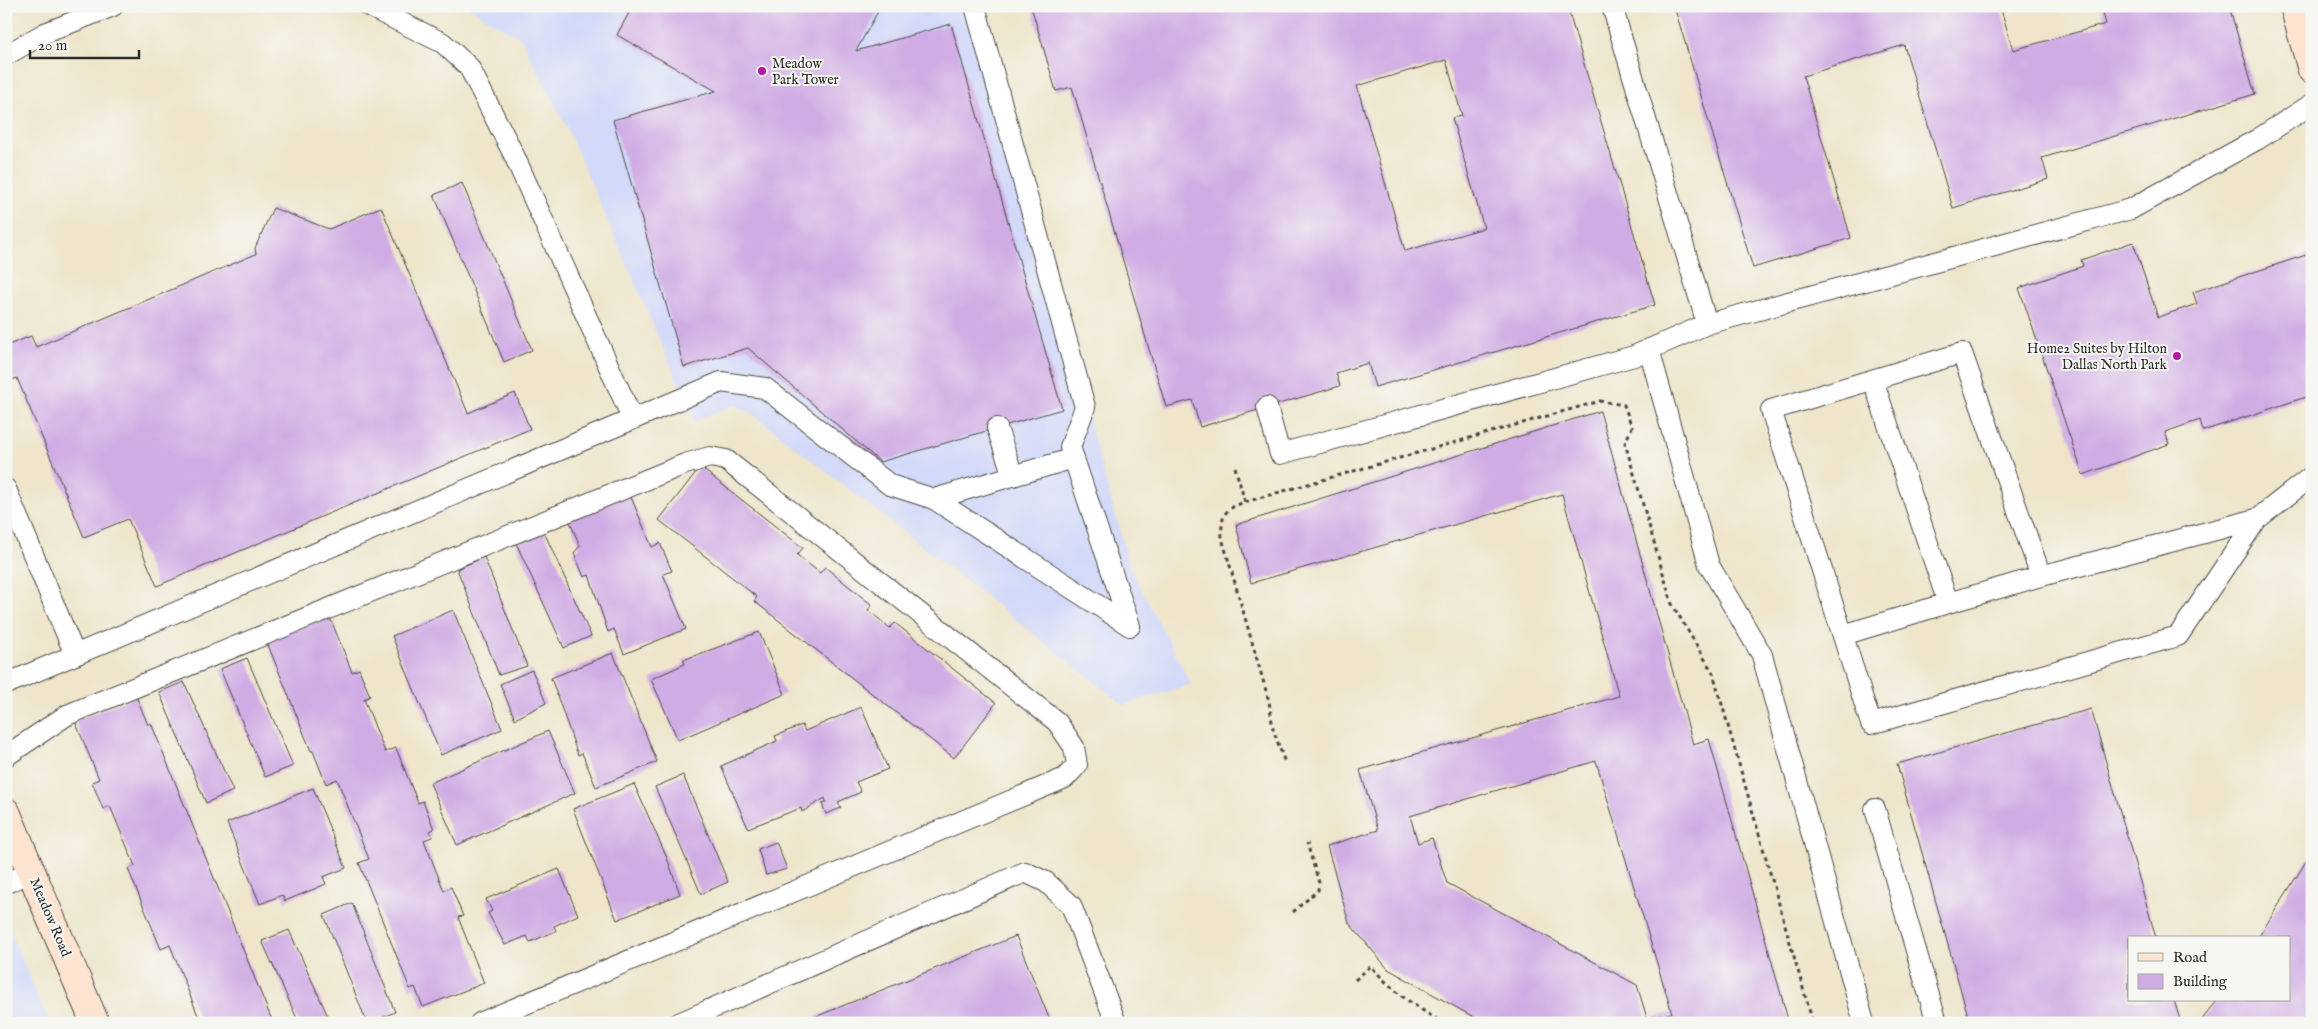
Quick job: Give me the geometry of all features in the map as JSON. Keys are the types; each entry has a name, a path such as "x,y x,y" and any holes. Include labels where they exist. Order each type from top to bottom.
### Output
{"street":[{"path":"2294,6 2312,70"},
{"name":"Meadow Road","path":"6,812 95,1023"}],"lane":[{"path":"6,55 45,33 113,6"},
{"path":"368,6 443,43 469,67 513,153 632,418"},
{"path":"6,684 721,382 766,388 890,485 934,499 1130,626 1070,447 1085,408 974,6"},
{"path":"1612,6 1707,324"},
{"path":"1267,407 1280,454 1634,356 1707,324 2131,209 2258,139 2312,104"},
{"path":"1649,349 1709,565 1762,655 1864,1023"},
{"path":"2041,576 1962,353 1771,410 1871,724 2178,636 2257,519 2312,476"},
{"path":"1873,380 1948,603"},
{"path":"997,428 1013,476"},
{"path":"6,756 67,715 685,464 710,457 726,460 1042,710 1057,722 1074,746 1077,765 1065,778 480,1023"},
{"path":"934,499 1074,458"},
{"path":"6,489 75,656"},
{"path":"1843,635 2041,576 2257,519"},
{"path":"1875,809 1937,1023"},
{"path":"6,883 32,872"},
{"path":"679,1023 1025,872 1046,882 1071,904 1116,1023"}],"path":[{"path":"1286,763 1273,729 1269,701 1222,538 1222,522 1225,513 1232,506 1245,502 1600,401 1624,405 1632,427 1625,443 1672,604 1713,673 1813,1023"},
{"path":"1235,466 1245,502"},
{"path":"1293,912 1318,890 1319,883 1307,843"},
{"path":"1354,980 1371,966 1390,988 1409,1003 1444,1023"}],"shaded area":[{"path":"465,6 971,6 1131,570 1191,684 1124,705 749,411 734,405 695,421 568,130 521,38"},
{"path":"6,922 49,1023 6,1023"}],"building":[{"path":"622,6 881,6 856,51 951,24 1062,409 880,462 748,348 684,367 613,120 716,91 617,35 630,11"},
{"path":"1031,6 1567,6 1655,305 1375,387 1368,363 1336,373 1340,386 1200,427 1192,400 1166,407 1072,87 1056,91","holes":["1446,60 1462,116 1452,118 1484,228 1405,251 1357,86"]},
{"path":"1674,6 2000,6 2013,50 2106,24 2101,6 2229,6 2255,94 2042,158 2048,179 1953,208 1904,45 1803,76 1851,238 1753,268"},
{"path":"462,183 532,350 504,362 434,195"},
{"path":"381,207 468,413 515,393 530,429 157,586 128,519 84,537 17,378 12,380 6,365 6,346 31,336 36,347 256,254 255,248 273,208 329,229"},
{"name":"Home2 Suites by Hilton Dallas North Park","path":"2133,242 2158,317 2197,304 2193,292 2312,253 2312,395 2203,431 2200,420 2165,432 2169,444 2083,475 2019,288 2083,266 2081,260"},
{"path":"1600,411 1693,744 1709,739 1789,1023 1484,1023 1388,969 1349,923 1327,846 1378,830 1360,770 1619,696 1562,494 1251,583 1236,525","holes":["1596,761 1672,1013 1647,1018 1637,985 1447,883 1432,838 1418,843 1410,816"]},
{"path":"700,467 803,548 797,555 820,573 825,567 872,605 868,610 890,628 895,623 996,703 954,758 754,601 757,597 659,520"},
{"path":"628,490 652,547 660,543 672,571 663,574 686,629 624,654 614,629 608,632 589,575 584,577 574,553 580,546 567,515"},
{"path":"544,532 591,636 564,648 516,543"},
{"path":"484,557 527,666 499,675 457,569"},
{"path":"453,610 502,729 441,755 392,636"},
{"path":"329,615 352,672 359,669 370,696 364,699 385,752 396,748 418,803 423,801 434,829 430,831 432,837 424,840 444,891 451,887 463,916 458,917 484,983 423,1007 415,987 410,989 359,863 369,859 337,779 326,784 266,640"},
{"path":"759,632 785,694 678,740 651,679 685,664 683,660"},
{"path":"613,653 657,762 596,787 582,753 578,755 551,678"},
{"path":"247,658 293,766 265,777 220,669"},
{"path":"532,670 546,703 515,719 500,684"},
{"path":"184,682 233,791 206,803 159,692"},
{"path":"136,696 148,725 151,723 273,1023 201,1023 170,945 161,949 128,869 135,866 110,806 103,809 92,782 99,779 75,721"},
{"path":"861,707 888,769 856,782 861,792 838,802 841,808 826,814 822,804 826,802 825,798 802,812 801,808 748,828 721,766 777,741 775,736 802,725 805,731"},
{"path":"2091,709 2155,936 2128,936 2128,1002 2175,1002 2181,1023 1970,1023 1897,764"},
{"path":"548,731 575,793 457,845 430,783"},
{"path":"683,775 728,882 701,894 655,787"},
{"path":"634,784 667,858 680,894 617,920 573,809"},
{"path":"313,788 346,868 323,877 326,884 285,901 282,895 260,904 227,823"},
{"path":"776,842 787,869 766,875 758,849"},
{"path":"2312,852 2312,1023 2199,1023 2216,1002 2290,1002 2290,936 2259,936"},
{"path":"559,869 578,915 554,926 556,931 530,942 527,936 505,945 488,913 492,911 486,899"},
{"path":"352,903 395,1012 370,1023 367,1023 324,915"},
{"path":"289,930 331,1023 299,1023 262,941"},
{"path":"1016,936 1051,1023 800,1023"}],"place":[{"name":"Meadow Park Tower","path":"762,71"},
{"name":"Home2 Suites by Hilton Dallas North Park","path":"2177,356"}]}
